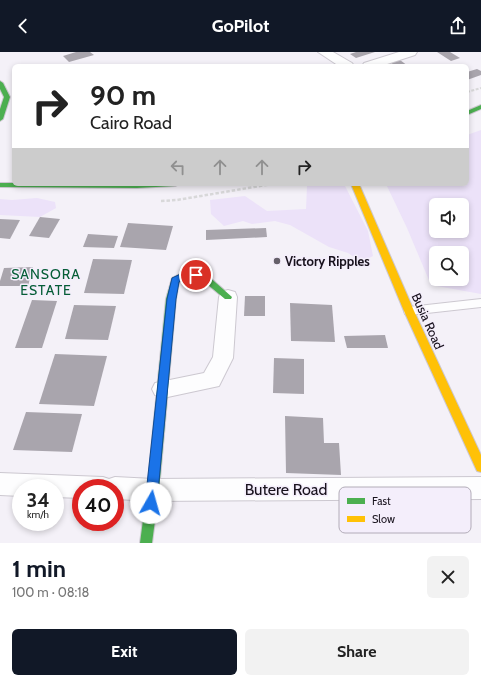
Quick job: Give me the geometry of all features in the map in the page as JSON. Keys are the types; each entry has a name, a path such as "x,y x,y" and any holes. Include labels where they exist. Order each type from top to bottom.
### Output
{"main road":[{"path":"0,83 7,97 0,119"},
{"path":"469,105 481,102"},
{"path":"469,111 481,107"},
{"path":"0,181 12,182"},
{"path":"0,185 12,185"},
{"name":"Busia Road","path":"356,186 409,311 481,467"},
{"path":"146,543 153,490 171,299 175,280 189,273 204,277 228,297"}],"street":[{"path":"324,52 345,64"},
{"path":"374,64 411,52"},
{"path":"163,389 211,380 223,358 228,297"},
{"path":"0,484 72,487"},
{"name":"Butere Road","path":"124,488 153,490 339,489"},
{"name":"Butere Road","path":"471,488 481,488"}],"lane":[{"path":"409,311 481,303"}],"path":[{"path":"469,91 481,88"}],"shaded area":[{"path":"481,130 481,294 437,286 469,286 469,246 429,246 429,280 387,186 469,186 469,134"},
{"path":"307,186 345,186 368,231 373,256 361,262 348,253 329,247 290,225 275,221 252,224 243,221 224,226 211,214 210,200 245,196 267,211 306,209"},
{"path":"37,198 55,202 56,208 40,217 0,215 0,199 12,200"}],"building":[{"path":"76,52 90,52 94,55 69,62 63,56"},
{"path":"356,52 375,52 356,58 350,54"},
{"path":"437,52 450,52 460,58 451,61"},
{"path":"400,60 405,64 392,64 391,63"},
{"path":"477,69 481,71 481,75 469,79 469,71"},
{"path":"40,217 60,219 49,238 29,236"},
{"path":"0,219 20,220 10,239 0,238"},
{"path":"128,223 173,226 166,250 120,247"},
{"path":"266,228 267,237 206,240 206,230"},
{"path":"88,234 118,236 114,248 83,247"},
{"path":"93,259 132,260 124,294 84,293"},
{"path":"33,267 28,286 0,286 4,268"},
{"path":"245,296 265,296 265,316 244,316"},
{"path":"32,300 57,301 42,348 15,348"},
{"path":"290,303 332,305 335,342 291,341"},
{"path":"74,305 116,306 108,340 65,339"},
{"path":"385,335 388,348 347,348 344,336"},
{"path":"55,354 107,356 94,406 39,404"},
{"path":"274,358 304,359 304,394 273,393"},
{"path":"26,412 82,414 72,452 13,450"},
{"path":"285,416 323,418 324,443 339,443 341,475 286,473"}],"traffic: fast":[{"path":"0,83 7,97 0,119"},
{"path":"469,112 481,107"},
{"path":"0,185 12,185"},
{"path":"146,543 153,490 171,299 175,280 189,273 204,277 228,297"}],"traffic: slow":[{"path":"356,186 409,311 481,467"}],"place":[{"name":"Victory Ripples","path":"277,261"}],"district":[{"name":"SANSORA ESTATE","path":"46,282"}],"route":[{"path":"151,503 171,299 175,280 189,273 196,275"}]}
